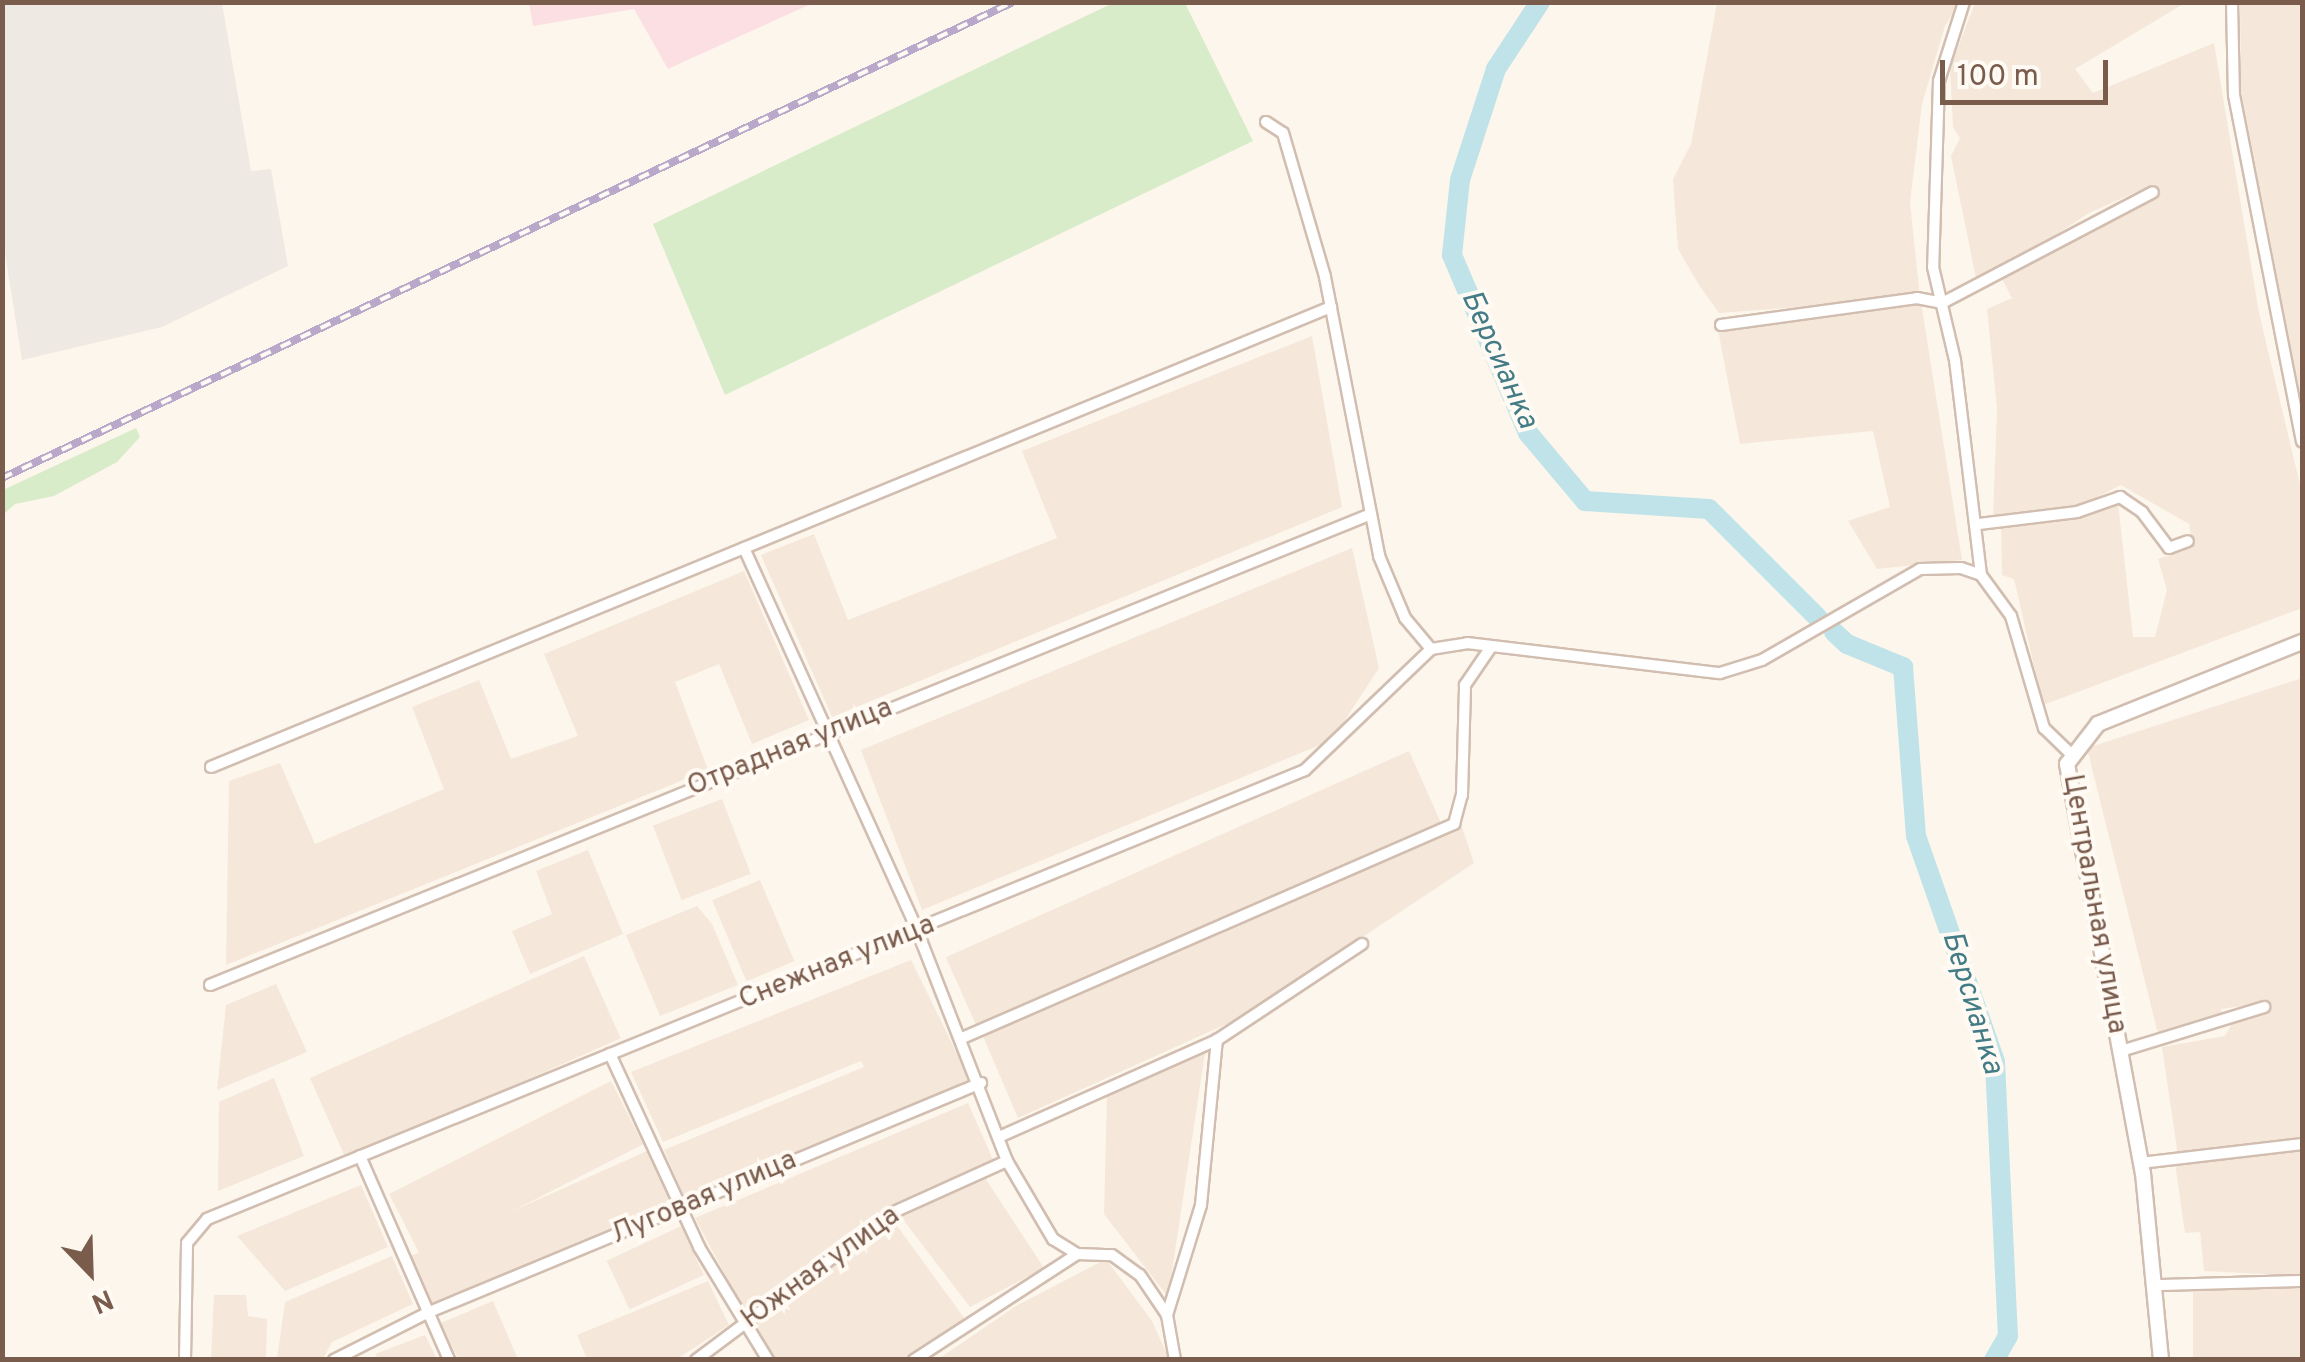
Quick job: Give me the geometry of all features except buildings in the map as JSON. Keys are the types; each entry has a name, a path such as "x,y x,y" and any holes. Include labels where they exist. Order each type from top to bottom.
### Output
{"street":[{"path":"1266,122 1283,132 1331,307 1370,514 1405,618 1431,650 1467,643 1720,673 1762,660 1920,569 1960,568 1981,575 1979,524 1934,267 1932,156 1939,81 1964,2"},
{"path":"2232,2 2228,26 2243,150 2302,442"},
{"path":"1722,326 1917,298 1942,304 2153,192"},
{"path":"211,767 1331,307"},
{"path":"1979,524 2077,512 2120,498 2134,504 2170,548 2188,542"},
{"name":"Отрадная улица","path":"210,985 1370,514"},
{"path":"744,548 917,930 981,1083 1007,1161 1053,1239 1077,1254 1112,1255 1140,1274 1167,1315 1175,1360"},
{"name":"Центральная улица","path":"1981,575 2011,616 2044,728 2071,754 2066,783 2141,1162 2158,1284 2161,1360"},
{"path":"2071,754 2087,732 2114,716 2302,642"},
{"path":"962,1038 1454,824 1462,795 1465,684 1490,648"},
{"name":"Снежная улица","path":"185,1360 187,1242 206,1219 1305,770 1431,650"},
{"path":"999,1137 1217,1040 1362,944"},
{"path":"2121,1051 2264,1007"},
{"path":"1167,1315 1202,1205 1217,1040"},
{"path":"610,1054 682,1208 743,1324 768,1360"},
{"name":"Луговая улица","path":"334,1360 427,1313 981,1083"},
{"path":"2141,1162 2302,1144"},
{"path":"360,1156 449,1360"},
{"name":"Южная улица","path":"696,1360 894,1212 1007,1161"},
{"path":"914,1360 1077,1254"},
{"path":"2158,1284 2302,1281"}],"shaded area":[{"path":"529,2 813,3 668,69 634,9 533,26"},
{"path":"2,3 222,3 251,171 271,169 288,266 162,327 22,360 3,241"},
{"path":"1717,3 1959,3 1945,26 1922,104 1910,202 1920,298 1719,313 1699,285 1678,249 1673,179 1691,144"},
{"path":"1975,3 2185,3 2075,69 2093,93 2214,43 2259,313 2302,493 2302,608 2043,705 2014,579 2002,575 2001,525 2118,503 2133,637 2155,637 2167,590 2158,559 2193,547 2189,524 2121,485 2074,509 1993,517 1997,409 1987,309 2012,298 2000,275 2159,193 2154,184 2089,213 2005,268 1976,278 1951,156 1960,138 1953,127 1950,68"},
{"path":"2240,3 2302,3 2302,404 2241,91"},
{"path":"1921,302 1962,560 1877,569 1848,521 1890,507 1873,431 1740,444 1718,330"},
{"path":"1312,336 1342,507 832,717 761,555 814,534 848,620 1057,538 1022,451"},
{"path":"1352,548 1379,668 1332,740 922,910 861,750"},
{"path":"744,571 809,720 752,744 719,664 675,682 708,770 226,965 229,781 280,763 315,844 444,789 412,707 479,680 511,759 578,736 544,654"},
{"path":"2302,678 2302,1139 2178,1156 2162,1047 2225,1036 2236,1016 2271,1010 2270,1002 2221,1009 2223,1019 2158,1034 2087,748"},
{"path":"1409,751 1441,823 978,1029 946,957"},
{"path":"722,799 751,874 682,900 653,826"},
{"path":"1461,824 1474,863 1242,1017 1018,1118 982,1034"},
{"path":"588,850 623,934 530,974 512,931 552,914 536,871"},
{"path":"760,880 794,961 747,981 712,900"},
{"path":"697,906 712,924 738,985 660,1016 626,935"},
{"path":"584,956 621,1038 347,1160 310,1078"},
{"path":"911,960 970,1080 686,1201 664,1150 864,1067 861,1061 663,1142 631,1072"},
{"path":"276,984 307,1052 217,1090 226,1005"},
{"path":"1205,1053 1168,1297 1104,1214 1107,1095"},
{"path":"274,1078 304,1156 218,1191 219,1102"},
{"path":"611,1081 643,1144 421,1257 389,1194"},
{"path":"968,1103 995,1164 848,1233 745,1312 695,1218"},
{"path":"2302,1149 2302,1276 2204,1271 2200,1232 2185,1233 2175,1164"},
{"path":"647,1151 671,1206 434,1312 409,1257"},
{"path":"985,1178 1044,1268 970,1307 901,1217"},
{"path":"361,1185 388,1247 285,1291 237,1236"},
{"path":"895,1223 965,1319 908,1360 776,1359 751,1324"},
{"path":"681,1226 704,1275 630,1310 607,1261"},
{"path":"392,1256 413,1304 332,1342 323,1359 277,1359 285,1302"},
{"path":"1106,1259 1152,1321 1169,1359 937,1360 1016,1306"},
{"path":"708,1281 729,1325 677,1359 587,1359 577,1335"},
{"path":"2193,1287 2302,1287 2302,1359 2193,1359"},
{"path":"214,1295 246,1295 248,1316 267,1319 266,1359 211,1359"},
{"path":"493,1301 517,1357 458,1359 441,1323"},
{"path":"425,1335 437,1359 378,1359 375,1354"}],"green space":[{"path":"1115,2 1185,3 1253,141 725,395 653,224"},
{"path":"136,428 140,437 117,462 54,496 15,504 3,515 3,490"}],"waterway":[{"name":"Берсианка","path":"1540,2 1496,69 1460,180 1452,255 1528,433 1585,501 1709,509 1818,618"},
{"name":"Берсианка","path":"1834,632 1847,644 1903,667 1916,836 1995,1062 2008,1336 1994,1360"}],"railway":[{"path":"2,478 1013,2"}]}
